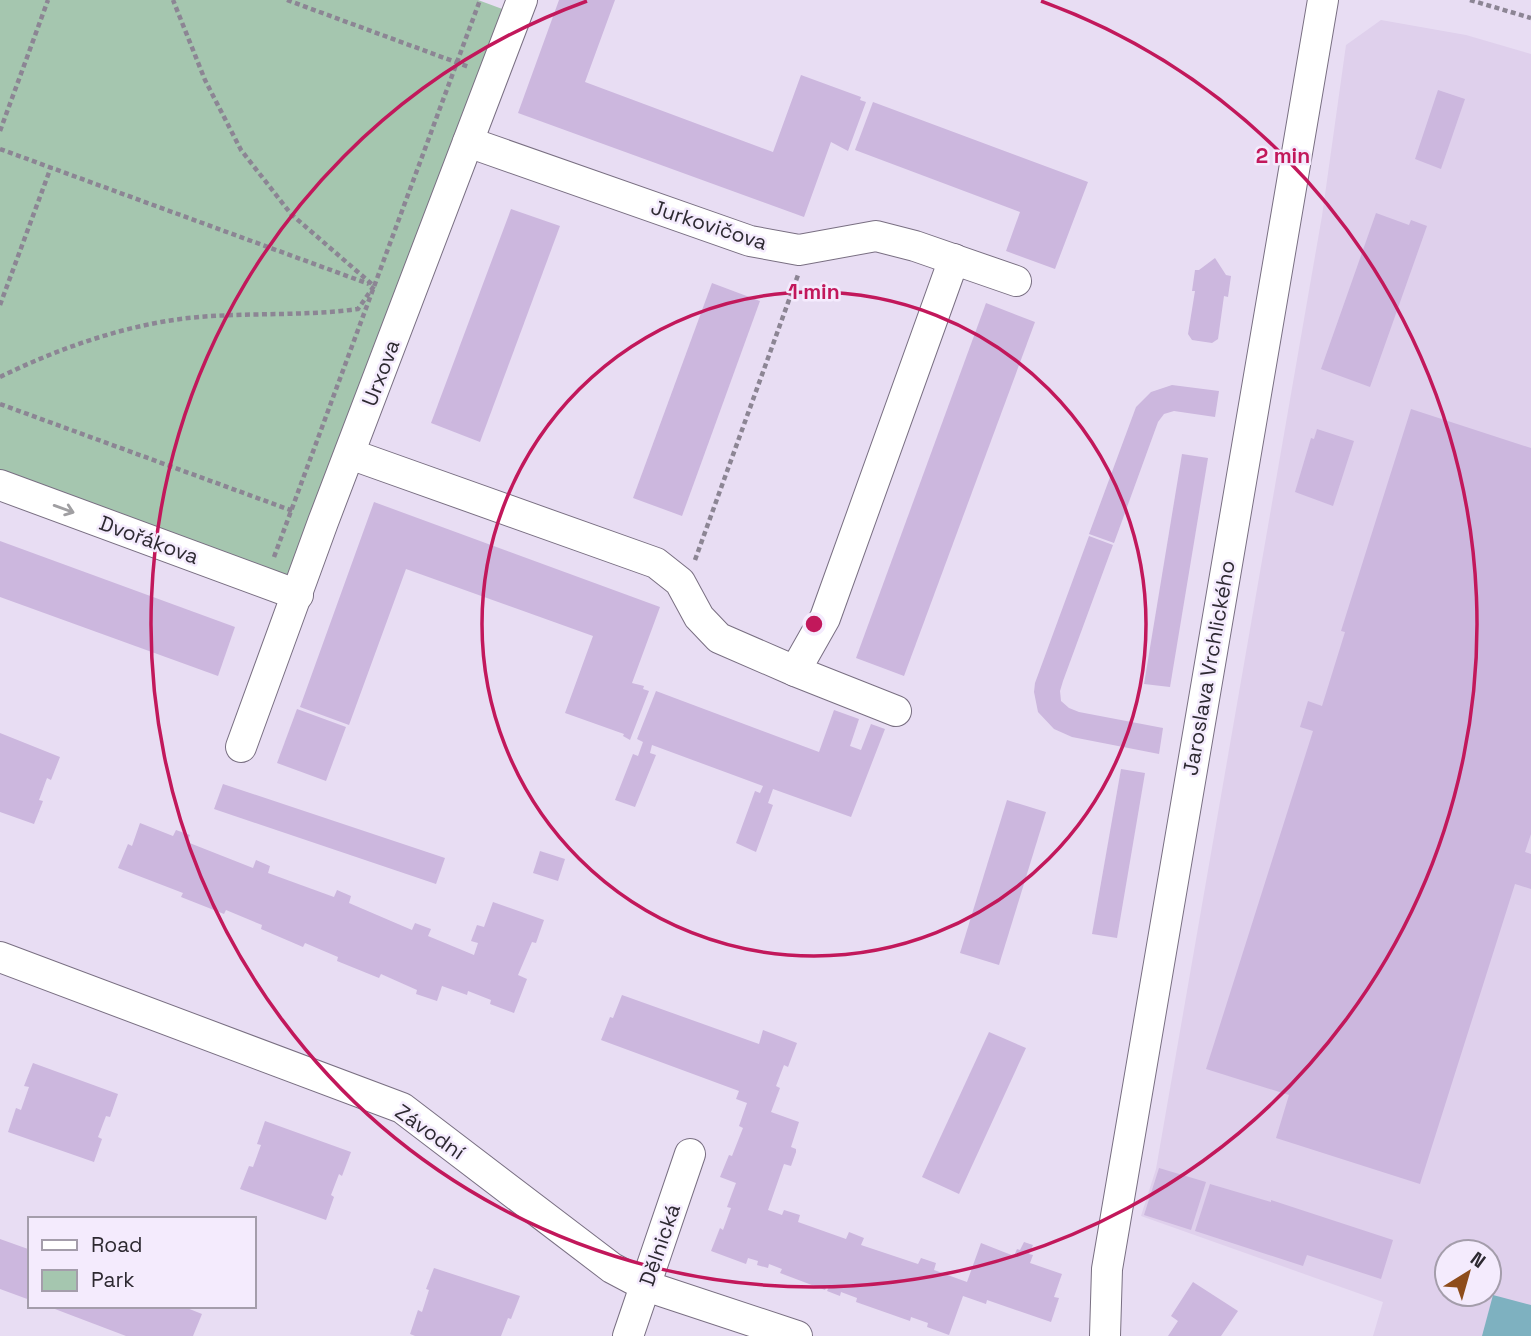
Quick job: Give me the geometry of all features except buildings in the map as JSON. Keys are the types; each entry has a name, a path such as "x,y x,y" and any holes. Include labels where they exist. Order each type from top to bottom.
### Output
{"street":[{"name":"Jaroslava Vrchlického","path":"1105,1336 1107,1269 1323,0"},
{"name":"Urxova","path":"241,747 520,1"},
{"name":"Jurkovičova","path":"468,142 750,241 799,250 876,236 1016,281"},
{"path":"795,671 825,618 954,259"},
{"path":"350,454 656,563 680,582 699,617 719,638 896,711"},
{"name":"Dvořákova","path":"0,485 298,595"},
{"name":"Závodní","path":"0,957 402,1108 611,1268 646,1286 797,1336"},
{"name":"Dělnická","path":"628,1336 690,1154"}],"path":[{"path":"0,131 48,0"},
{"path":"173,0 205,80 241,150 291,214 374,286"},
{"path":"287,0 493,76"},
{"path":"264,582 480,0"},
{"path":"1470,0 1531,18"},
{"path":"0,149 410,298"},
{"path":"0,304 51,167"},
{"path":"685,590 807,248"},
{"path":"0,377 100,337 162,322 280,313 331,313 358,309 374,286"},
{"path":"0,404 323,522"}],"shaded area":[{"path":"1381,20 1466,35 1531,54 1531,1336 1373,1336 1383,1302 1141,1216 1156,1169 1322,216 1346,45"}],"green space":[{"path":"0,0 478,0 505,10 290,583 0,474"}],"water":[{"path":"1503,1298 1531,1305 1531,1336 1482,1336 1490,1308 1503,1308"}]}
